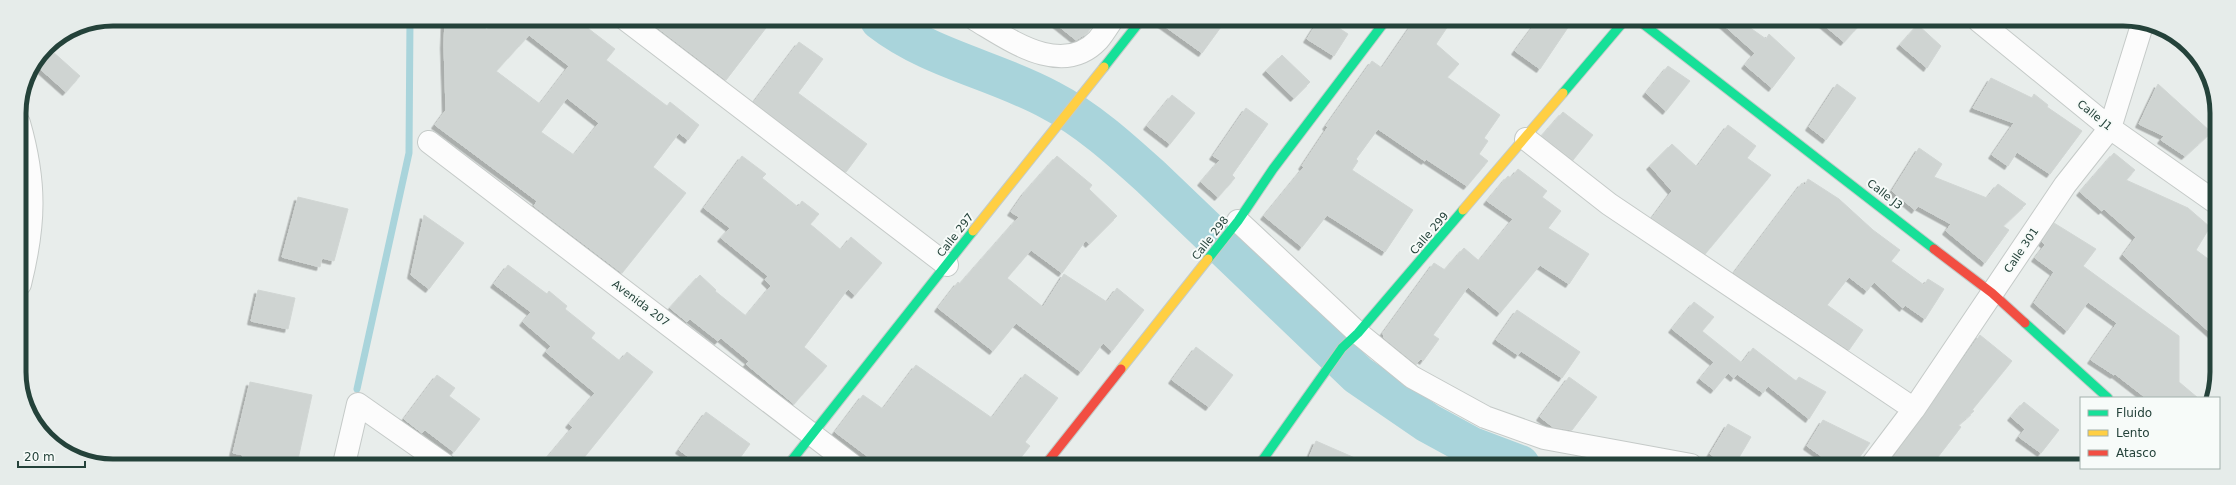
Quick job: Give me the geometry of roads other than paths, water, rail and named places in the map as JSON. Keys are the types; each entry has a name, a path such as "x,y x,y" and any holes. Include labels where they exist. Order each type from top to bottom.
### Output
{"street":[{"path":"634,26 947,265"},
{"path":"986,26 1022,47 1041,53 1063,57 1082,51 1098,40 1108,26"},
{"name":"Calle 297","path":"793,459 1136,26"},
{"name":"Calle 298","path":"1050,459 1150,331 1174,304 1237,222 1273,169 1381,26"},
{"name":"Calle 299","path":"1263,459 1342,348 1358,333 1526,139 1620,26"},
{"name":"Calle J3","path":"1646,26 1992,292 2107,397"},
{"name":"Calle J1","path":"1986,26 2110,128 2210,198"},
{"name":"Calle 301","path":"1876,459 1914,410 2065,185 2110,128 2141,28"},
{"path":"1526,139 1609,204 1914,410"},
{"name":"Avenida 207","path":"430,142 844,459"},
{"path":"26,148 33,194 32,226 26,255"},
{"path":"1237,222 1358,333 1412,377 1485,417 1544,438 1655,459"},
{"path":"345,459 358,404 438,459"}],"waterway":[{"path":"357,389 409,153 410,26"},
{"path":"889,26 920,45 941,55 1007,80 1050,100 1090,125 1151,177 1358,375 1428,423 1472,447 1504,459"}]}
